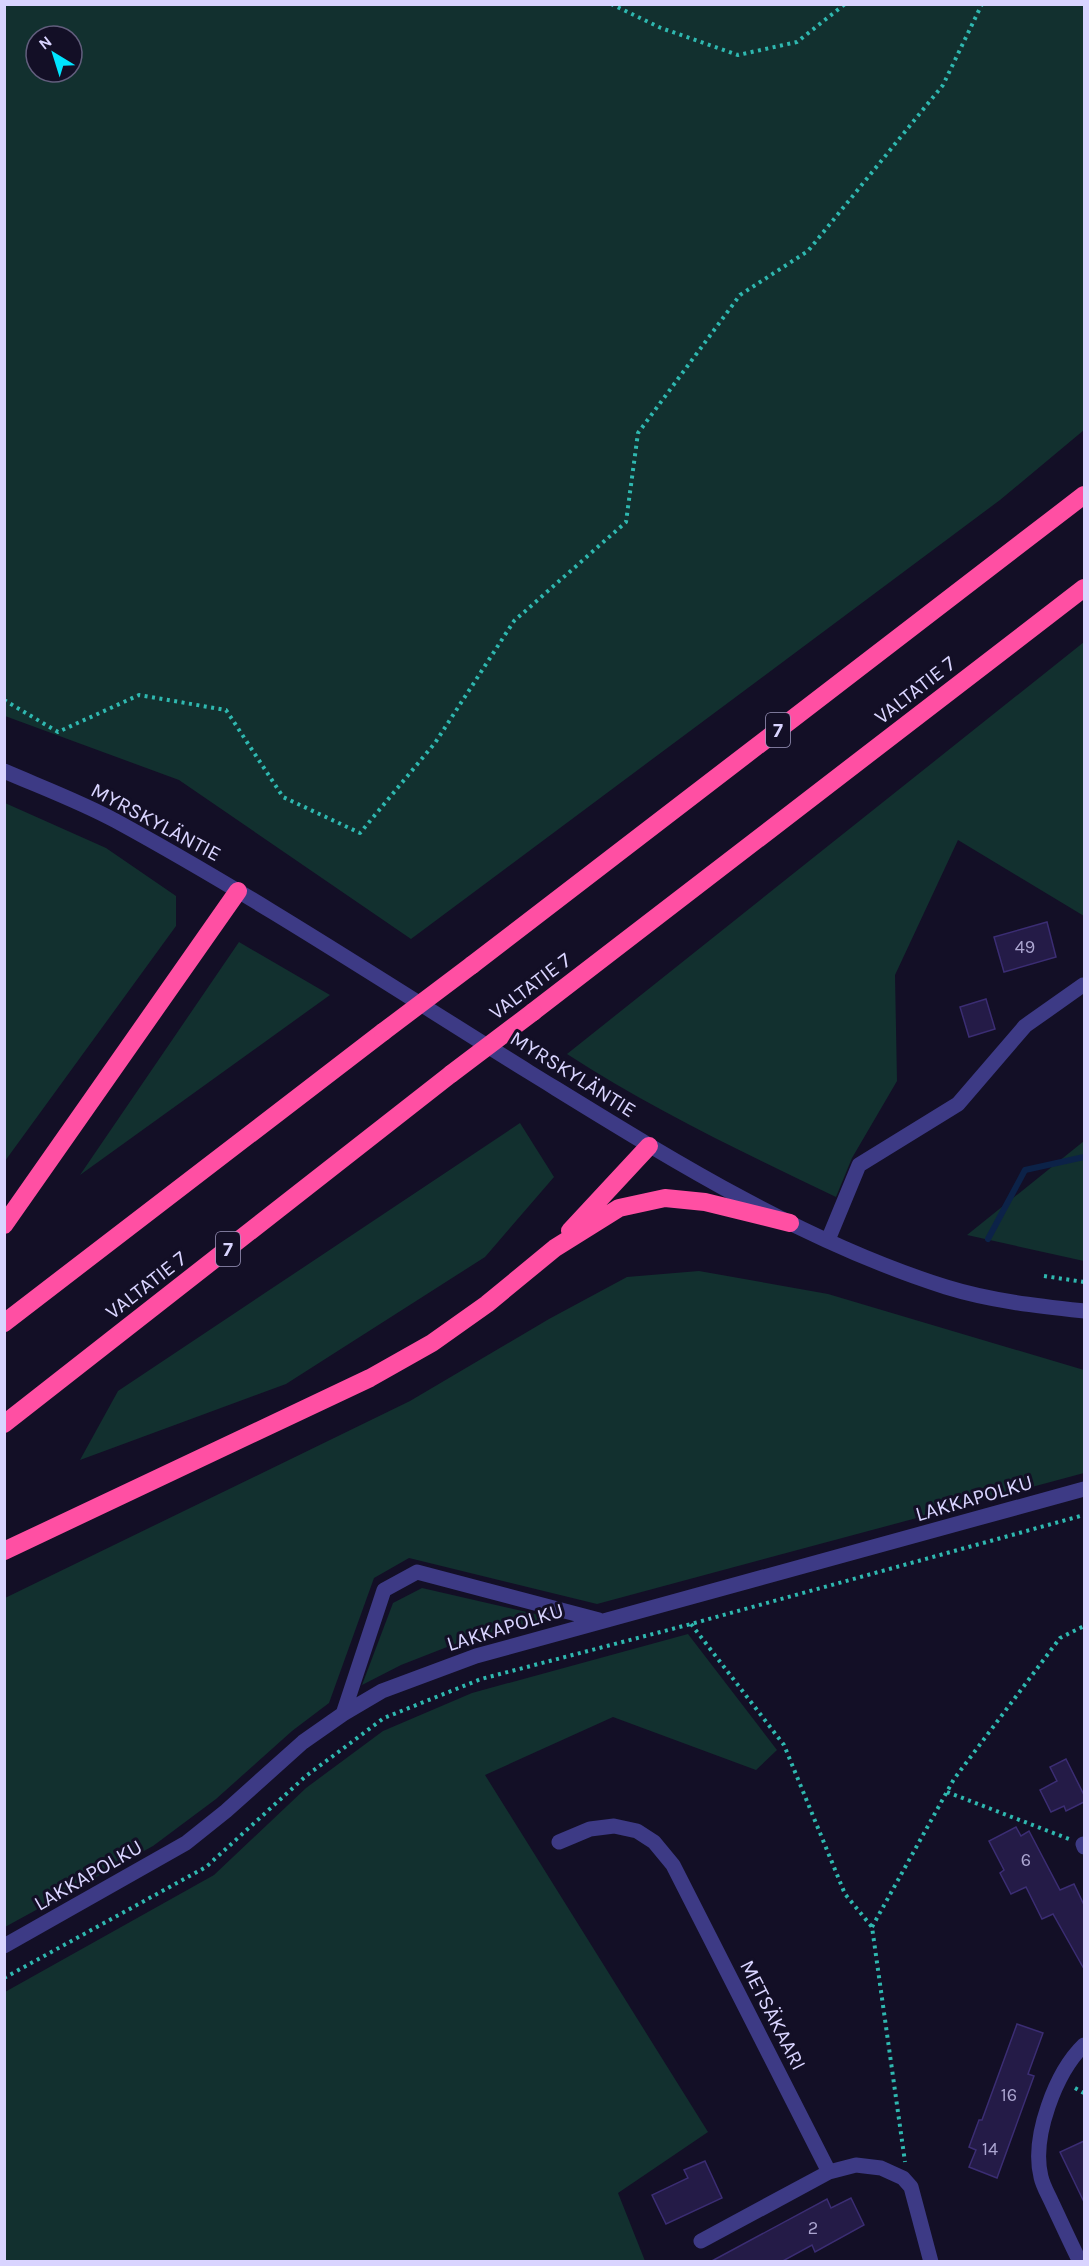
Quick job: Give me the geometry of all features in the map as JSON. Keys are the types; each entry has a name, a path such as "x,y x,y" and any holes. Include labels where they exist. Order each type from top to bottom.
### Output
{"highway":[{"name":"7","path":"4,1323 1084,495"},
{"name":"VALTATIE 7","path":"4,1424 451,1074 1084,588"},
{"path":"4,1224 238,891"},
{"path":"555,1248 649,1146"},
{"path":"4,1551 370,1378 441,1336 487,1304 555,1248 619,1208 665,1198 705,1202 790,1223"}],"street":[{"name":"MYRSKYLÄNTIE","path":"4,771 113,819 238,891 649,1146 790,1223 868,1258 947,1287 1019,1304 1084,1311"},
{"path":"828,1240 859,1165 958,1104 1025,1026 1083,985"},
{"name":"LAKKAPOLKU","path":"4,1947 186,1843 226,1811 303,1742 343,1714 382,1691 476,1656 1084,1489"},
{"path":"343,1714 384,1590 417,1572 602,1621"},
{"name":"METSÄKAARI","path":"559,1842 590,1829 614,1826 637,1831 654,1842 673,1865 829,2172"},
{"path":"1080,2262 1041,2178 1039,2157 1048,2110 1060,2078 1074,2055 1084,2045"},
{"path":"701,2241 829,2172 856,2165 881,2168 903,2178 911,2187 931,2262"}],"path":[{"path":"494,4 504,4"},
{"path":"611,4 662,28 738,55 797,42 845,4"},
{"path":"4,700 58,732 139,695 226,710 283,797 360,832 435,743 514,621 626,522 638,433 740,296 808,251 944,85 982,4"},
{"path":"1044,1276 1084,1282"},
{"path":"4,1978 206,1867 306,1776 384,1718 482,1679 691,1624 1084,1515"},
{"path":"691,1624 784,1746 845,1894 872,1927 906,2158 903,2178"},
{"path":"872,1927 954,1779 1060,1638 1084,1626"},
{"path":"1079,1628 1084,1631"},
{"path":"947,1792 1084,1846"}],"green space":[{"path":"4,5 1084,5 1084,430 1000,500 411,939 179,780 5,716"},
{"path":"1084,642 1084,916 958,840 895,975 897,1081 852,1158 836,1197 665,1112 567,1054"},
{"path":"5,803 106,848 176,896 176,926 5,1161"},
{"path":"239,942 330,995 80,1175"},
{"path":"520,1123 554,1177 485,1257 286,1384 80,1460 118,1391"},
{"path":"1084,1141 1084,1261 967,1235"},
{"path":"699,1271 828,1294 1084,1370 1084,1473 597,1604 409,1558 374,1578 329,1703 292,1731 216,1799 153,1846 5,1927 5,1598 410,1401 549,1319 627,1277"},
{"path":"422,1588 553,1618 465,1640 401,1665 362,1685 393,1603"},
{"path":"688,1634 777,1750 756,1770 613,1717 485,1775 708,2132 618,2193 645,2261 5,2261 5,1992 214,1875 306,1788 383,1731 472,1693"}],"building":[{"path":"1047,922 1056,957 1004,972 994,937"},
{"path":"986,999 995,1029 969,1037 960,1007"},
{"path":"1066,1759 1084,1795 1084,1802 1066,1811 1064,1806 1051,1812 1040,1790 1057,1781 1050,1767"},
{"path":"1016,1827 1021,1836 1029,1831 1060,1890 1074,1884 1084,1905 1084,1969 1053,1914 1042,1919 1026,1887 1011,1894 1000,1873 1004,1870 989,1841"},
{"path":"1017,2024 1043,2033 1028,2074 1034,2076 997,2178 969,2167 976,2150 969,2147 979,2120 982,2120"},
{"path":"1084,2141 1084,2202 1060,2152"},
{"path":"705,2161 722,2198 666,2224 652,2195 688,2178 684,2170"},
{"path":"851,2198 864,2225 815,2252 812,2245 781,2262 710,2262 827,2199 831,2208"}],"waterway":[{"path":"988,1239 1025,1170 1084,1157"}]}
